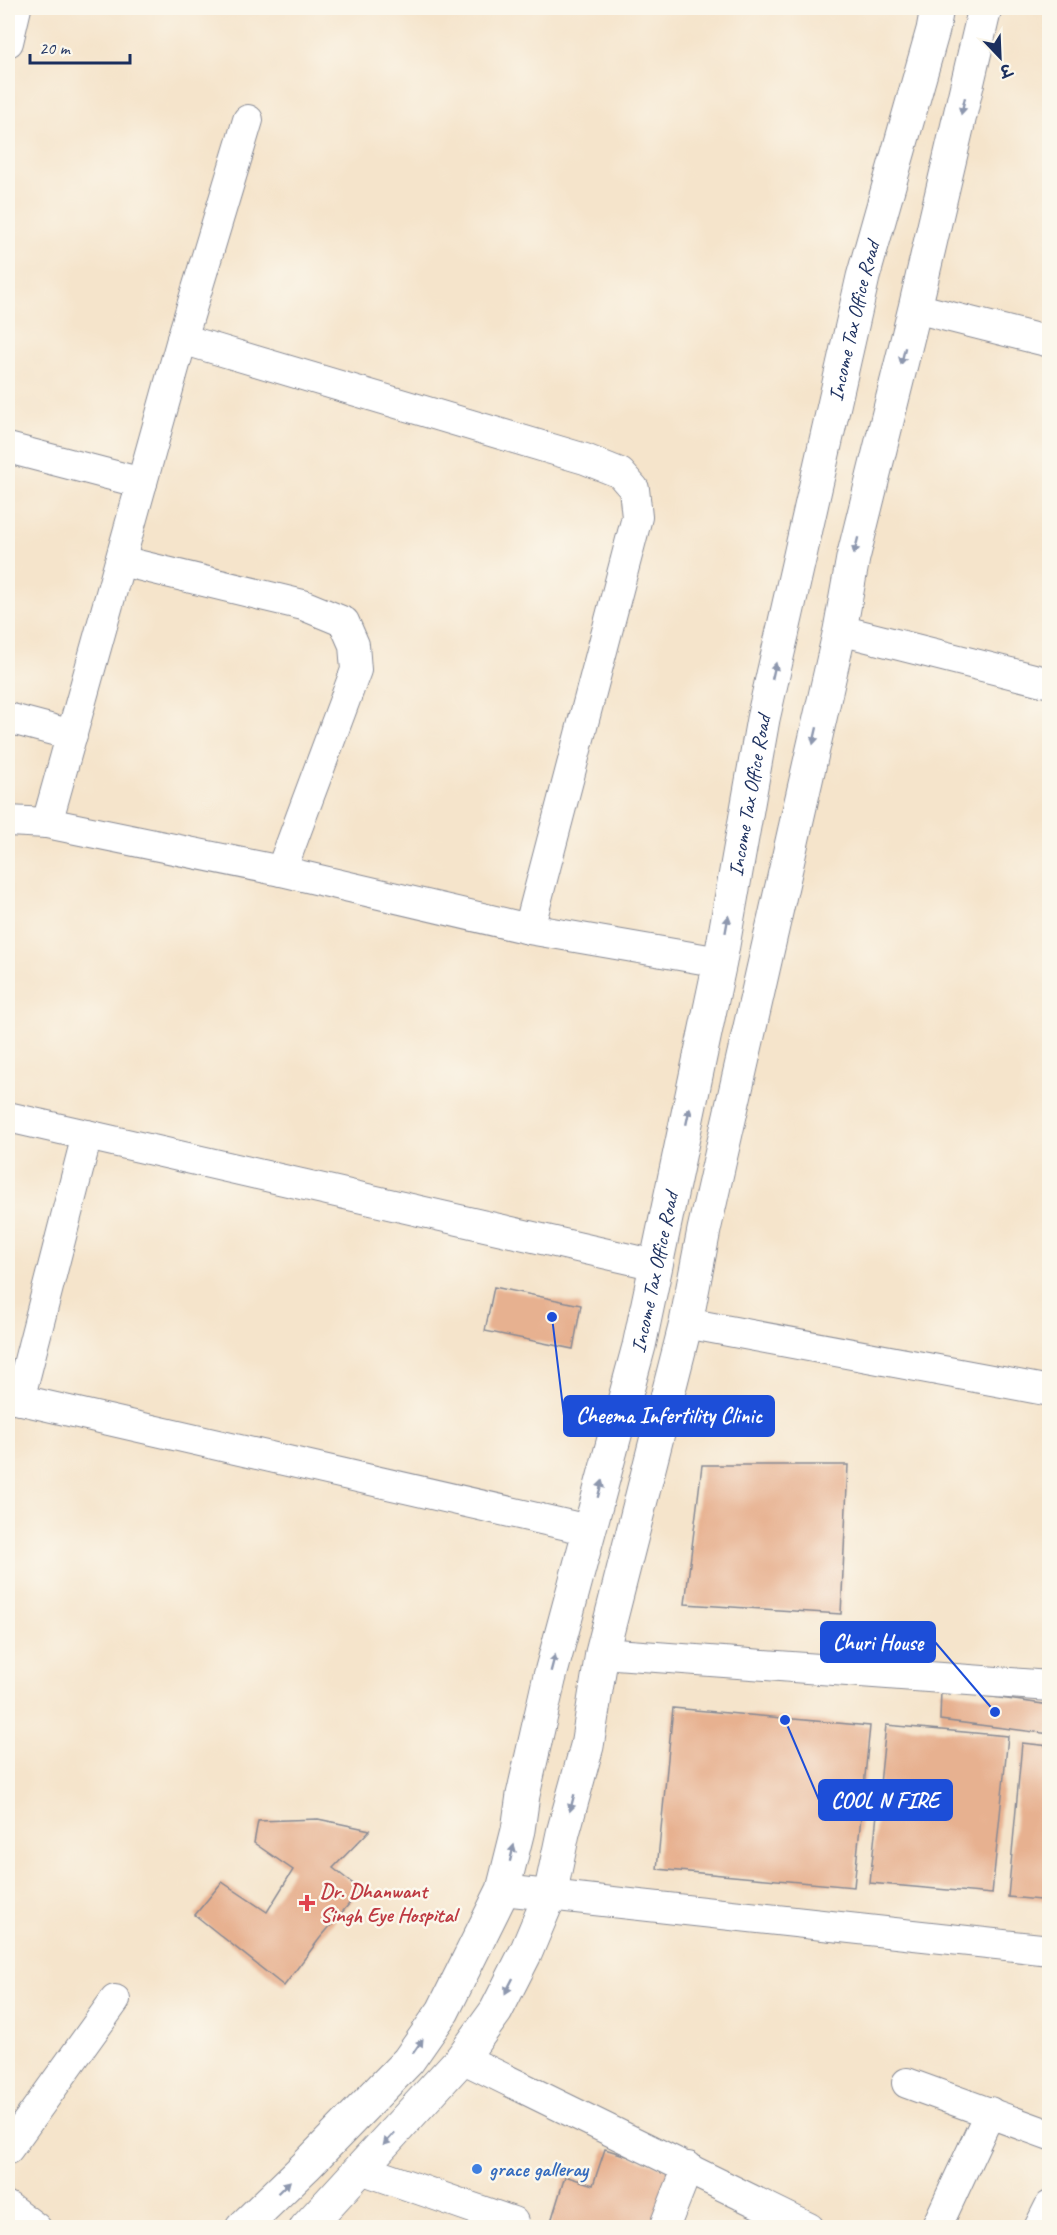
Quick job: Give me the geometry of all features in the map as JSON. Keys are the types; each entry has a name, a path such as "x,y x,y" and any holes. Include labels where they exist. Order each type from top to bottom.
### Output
{"main road":[{"name":"Income Tax Office Road","path":"242,2228 408,2061 443,2011 503,1890 518,1830 523,1795 549,1680 639,1346 720,962 763,719 863,277 933,30 937,8"},
{"path":"306,2228 462,2058 496,2011 526,1952 550,1895 563,1833 587,1746 602,1653 686,1323 718,1166 840,630 853,558 915,308 985,8"},
{"path":"678,1161 718,1166"}],"street":[{"path":"8,42 16,8"},
{"path":"47,823 182,339 248,120"},
{"path":"915,308 1050,342"},
{"path":"182,339 585,459 620,473 634,489 637,517 529,929"},
{"path":"8,448 142,483"},
{"path":"120,561 303,605 344,622 354,645 356,670 281,871"},
{"path":"840,630 1050,683"},
{"path":"8,718 72,735"},
{"path":"8,821 47,823 281,871 529,929 720,962"},
{"path":"8,1117 656,1265"},
{"path":"87,1135 13,1398 589,1530"},
{"path":"686,1323 1050,1391"},
{"path":"602,1653 1050,1686"},
{"path":"503,1890 1050,1950"},
{"path":"8,2149 115,2000"},
{"path":"462,2058 809,2228"},
{"path":"907,2083 1050,2135"},
{"path":"936,2228 990,2112"},
{"path":"664,2228 688,2167"},
{"path":"361,2169 517,2226"},
{"path":"1039,2228 1050,2206"},
{"path":"8,2207 36,2228"}],"building":[{"path":"494,1287 581,1305 573,1349 485,1331"},
{"path":"702,1465 848,1465 841,1614 685,1604"},
{"path":"941,1690 1050,1705 1050,1734 940,1720"},
{"path":"673,1708 870,1726 854,1887 657,1869"},
{"path":"886,1725 1008,1736 992,1894 870,1883"},
{"path":"1022,1743 1050,1746 1050,1901 1008,1897"},
{"path":"318,1819 370,1830 333,1868 361,1890 320,1938 284,1986 195,1915 222,1882 267,1912 293,1870 254,1843 258,1821"},
{"path":"605,2149 674,2171 656,2228 549,2228 565,2176 593,2185"}],"place":[{"name":"Cheema Infertility Clinic","path":"552,1317"},
{"name":"Churi House","path":"995,1712"},
{"name":"COOL N FIRE","path":"785,1720"},
{"name":"Dr. Dhanwant Singh Eye Hospital","path":"307,1903"},
{"name":"grace galleray","path":"477,2169"}]}
